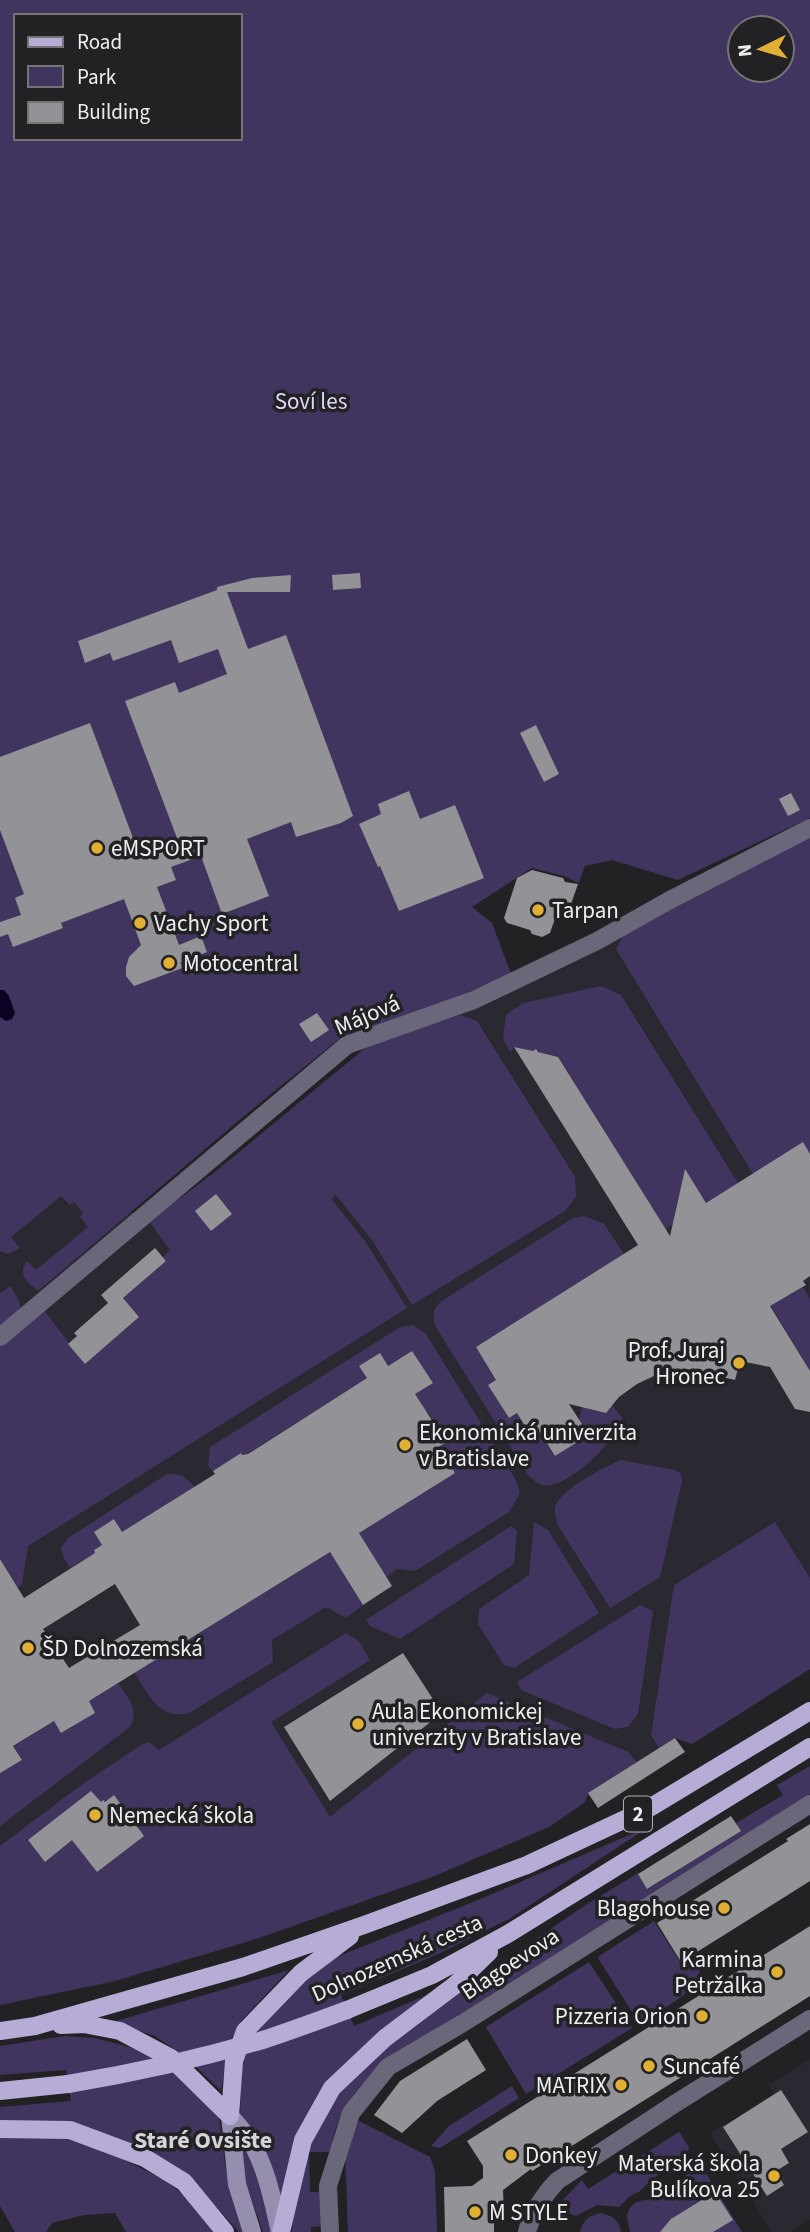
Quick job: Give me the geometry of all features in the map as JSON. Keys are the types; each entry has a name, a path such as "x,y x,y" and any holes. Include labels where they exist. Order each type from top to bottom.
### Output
{"main road":[{"name":"Dolnozemská cesta","path":"0,2031 35,2026 243,1967 527,1865 652,1807 810,1711"},
{"name":"Dolnozemská cesta","path":"0,2091 120,2075 222,2051 347,2010 432,1975 506,1935 810,1747"},
{"path":"230,2116 234,2061 245,2031 300,1973 364,1925"},
{"path":"281,2232 303,2140 332,2088 385,2038 455,1985 506,1935"},
{"path":"35,2026 84,2024 120,2031 171,2058 230,2116"},
{"path":"0,2129 70,2130 145,2158 184,2182 225,2232"}],"street":[{"name":"Májová","path":"0,1337 347,1045 474,1000 597,941 810,828"},
{"name":"Blagoevova","path":"330,2232 328,2186 351,2113 388,2067 463,2023 810,1804"},
{"path":"527,2232 545,2193 557,2181 810,2019"},
{"path":"230,2116 237,2184 252,2232"},
{"path":"230,2116 251,2142 267,2180 281,2232"}],"shaded area":[{"name":"Ekonomická univerzita v Bratislave","path":"810,830 810,1669 692,1744 675,1738 589,1793 584,1803 549,1827 432,1877 259,1938 115,1981 0,2005 0,1142 149,1221 215,1172 370,1044"},
{"path":"0,990 4,990 9,996 15,1013 12,1019 6,1021 0,1017"},
{"name":"Materská škola Bulíkova 25","path":"810,2059 810,2220 791,2232 772,2232 710,2133 774,2094 769,2085"}],"green space":[{"name":"Soví les","path":"0,0 810,0 810,818 678,880 612,860 585,866 579,883 564,876 532,868 472,907 492,923 511,974 435,1007 339,1039 39,1290 25,1278 24,1265 27,1261 36,1270 88,1227 80,1217 83,1213 74,1202 70,1205 61,1196 11,1237 20,1248 8,1254 0,1251"},
{"path":"810,830 810,1154 753,1174 616,949 627,928"},
{"path":"601,986 621,995 738,1183 706,1203 685,1170 674,1215 678,1221 665,1229 558,1057 538,1052 536,1049 533,1051 515,1047 510,1052 503,1039 506,1015 523,1003"},
{"path":"461,1015 477,1021 575,1177 576,1197 565,1211 412,1305 372,1240 335,1194 332,1200 365,1241 407,1308 28,1546 22,1584 18,1588 0,1559 0,1346 44,1310 85,1364 139,1317 123,1298 166,1261 163,1257 170,1250 149,1221 215,1172 370,1044"},
{"path":"584,1216 604,1224 624,1254 476,1347 501,1387 493,1393 509,1418 517,1413 532,1437 540,1432 555,1456 589,1435 579,1420 582,1407 605,1413 612,1405 622,1418 601,1451 576,1473 564,1481 541,1485 528,1475 434,1324 434,1310 440,1302 573,1218"},
{"path":"11,1286 20,1303 20,1310 0,1327 0,1293"},
{"path":"803,1287 810,1299 810,1371 768,1301 784,1292 788,1296"},
{"path":"413,1325 426,1334 517,1482 520,1494 509,1512 415,1571 397,1569 386,1577 359,1533 446,1442 428,1412 420,1417 408,1398 432,1383 412,1351 372,1375 365,1374 367,1378 247,1454 245,1461 241,1453 213,1471 208,1466 210,1447 400,1327"},
{"path":"621,1460 675,1470 681,1474 682,1481 660,1577 610,1608 557,1524 555,1507 558,1500 573,1487"},
{"path":"167,1474 182,1475 195,1487 107,1542 104,1538 119,1528 115,1519 94,1532 102,1545 94,1550 95,1553 70,1568 61,1548 68,1538"},
{"path":"534,1522 548,1530 599,1613 514,1668 504,1665 478,1624 479,1609 529,1575"},
{"path":"775,1522 810,1578 810,1669 692,1744 675,1738 659,1748 651,1735 674,1585"},
{"path":"511,1526 517,1531 514,1564 400,1639 370,1626 366,1620"},
{"path":"330,1552 363,1605 346,1618 326,1607 272,1640 273,1662 189,1713 169,1713 150,1697 134,1672"},
{"path":"640,1605 653,1611 638,1714 628,1727 615,1729 521,1690 517,1682"},
{"path":"346,1633 359,1641 370,1660 271,1722 330,1817 487,1693 628,1752 637,1762 589,1793 584,1803 549,1827 432,1877 259,1938 115,1981 0,2005 0,1846 84,1783 141,1745 149,1742 159,1750"},
{"path":"118,1683 133,1709 130,1727 0,1826 0,1772 22,1760 14,1746 54,1721 62,1733 94,1713 89,1701"},
{"path":"810,1766 810,1794 378,2068 359,2088 344,2110 331,2150 309,2152 310,2192 323,2192 324,2226 311,2227 311,2232 292,2232 291,2209 305,2151 336,2094 364,2062 430,2011 584,1906 638,1873 648,1889 740,1831 736,1823 783,1795 777,1785"},
{"path":"650,1826 509,1919 438,1954 341,1995 354,2026 443,1988 359,2051 281,2201 261,2145 240,2116 242,2066 258,2024 329,1960 483,1898"},
{"path":"654,1921 680,1962 696,1955 700,1966 699,1975 687,1992 677,2000 639,2023 598,1958"},
{"path":"589,1962 632,2028 526,2094 486,2027"},
{"path":"289,1970 241,2021 229,2044 221,2091 186,2057 155,2036 113,2022"},
{"path":"65,2036 95,2038 148,2052 187,2084 219,2117 225,2164 244,2232 239,2232 191,2178 122,2140 62,2123 0,2120 0,2107 71,2101 66,2070 0,2075 0,2046"},
{"path":"512,2086 519,2098 440,2148 431,2146 449,2126"},
{"path":"357,2120 430,2157 435,2171 437,2232 348,2232 345,2151"},
{"path":"679,2132 689,2147 687,2155 619,2207 597,2205 576,2216 561,2210 558,2205 582,2180 588,2189"},
{"path":"0,2137 67,2138 116,2156 165,2180 200,2209 213,2232 126,2232 115,2213 84,2215 52,2223 46,2232 15,2232 0,2206"},
{"path":"237,2138 255,2171 272,2232 263,2232 245,2181"},
{"path":"696,2168 704,2170 742,2232 630,2232 627,2215 634,2204 658,2196"},
{"path":"601,2213 614,2219 621,2232 580,2232 587,2219"}],"building":[{"path":"360,573 361,588 333,590 332,575"},
{"path":"291,575 290,592 227,592 248,649 286,635 353,816 341,823 296,837 291,822 247,839 269,896 222,914 201,856 171,867 176,880 157,887 179,945 201,936 207,952 180,963 185,967 134,986 126,976 126,967 129,957 141,945 124,899 61,923 63,928 13,947 8,934 0,937 0,922 21,915 15,898 24,894 0,830 0,757 90,723 136,846 146,842 148,848 177,838 125,701 175,682 179,693 227,674 218,649 179,663 171,640 113,661 110,653 85,663 78,641 217,590 217,587 252,578"},
{"path":"536,725 559,774 544,782 520,733"},
{"path":"409,791 420,819 455,805 484,878 399,911 359,824 381,814 378,804"},
{"path":"791,793 800,810 788,816 779,799"},
{"path":"532,870 578,884 569,910 559,907 550,933 542,937 507,923 504,918 517,878"},
{"path":"317,1013 329,1030 311,1042 299,1024"},
{"path":"514,1047 533,1051 536,1049 538,1052 558,1057 670,1236 685,1169 706,1203 803,1142 810,1154 810,1276 803,1281 806,1285 770,1306 810,1371 810,1412 795,1409 770,1367 740,1361 735,1380 687,1369 654,1376 619,1397 606,1413 569,1404 589,1435 555,1456 540,1432 532,1437 517,1413 509,1418 488,1385 496,1380 476,1347 638,1245"},
{"path":"216,1194 232,1214 211,1231 195,1211"},
{"path":"155,1248 166,1261 123,1298 139,1317 85,1364 68,1344 77,1336 74,1333 108,1303 101,1295"},
{"path":"412,1351 433,1383 415,1394 446,1442 439,1447 455,1473 359,1533 392,1586 363,1605 330,1552 89,1701 95,1713 61,1733 54,1721 13,1746 22,1760 0,1773 0,1559 24,1598 95,1553 94,1550 102,1545 94,1532 114,1519 122,1532 215,1474 213,1471 241,1453 248,1454 367,1378 359,1366 380,1353 388,1366","holes":["115,1584 140,1625 69,1668 43,1629"]},
{"name":"Aula Ekonomickej univerzity v Bratislave","path":"403,1653 442,1713 330,1801 284,1727"},
{"path":"675,1738 685,1752 598,1808 588,1793"},
{"name":"Nemecká škola","path":"91,1791 101,1802 114,1795 144,1836 97,1872 72,1840 45,1862 28,1840"},
{"path":"731,1816 741,1831 647,1889 638,1874"},
{"name":"Blagohouse","path":"810,1824 810,1881 681,1962 657,1923 788,1841 786,1839"},
{"path":"810,1926 810,1996 532,2171 531,2169 503,2190 504,2215 494,2216 494,2232 445,2232 444,2187 472,2186 483,2178 483,2166 467,2141"},
{"path":"467,2039 486,2070 437,2101 402,2133 374,2115 400,2081"},
{"path":"781,2090 808,2132 781,2149 789,2163 776,2171 784,2185 767,2196 723,2127"},
{"path":"715,2192 733,2220 713,2232 660,2232 671,2219"}],"place":[{"name":"eMSPORT","path":"97,848"},
{"name":"Tarpan","path":"538,910"},
{"name":"Vachy Sport","path":"140,923"},
{"name":"Motocentral","path":"169,963"},
{"name":"Prof. Juraj Hronec","path":"739,1363"},
{"name":"Ekonomická univerzita v Bratislave","path":"405,1445"},
{"name":"ŠD Dolnozemská","path":"28,1648"},
{"name":"Aula Ekonomickej univerzity v Bratislave","path":"358,1724"},
{"name":"Nemecká škola","path":"95,1815"},
{"name":"Blagohouse","path":"724,1908"},
{"name":"Karmina Petržalka","path":"777,1972"},
{"name":"Pizzeria Orion","path":"702,2016"},
{"name":"Suncafé","path":"649,2066"},
{"name":"MATRIX","path":"621,2085"},
{"name":"Donkey","path":"511,2155"},
{"name":"Materská škola Bulíkova 25","path":"774,2176"},
{"name":"M STYLE","path":"475,2212"}],"district":[{"name":"Staré Ovsište","path":"203,2140"}]}
